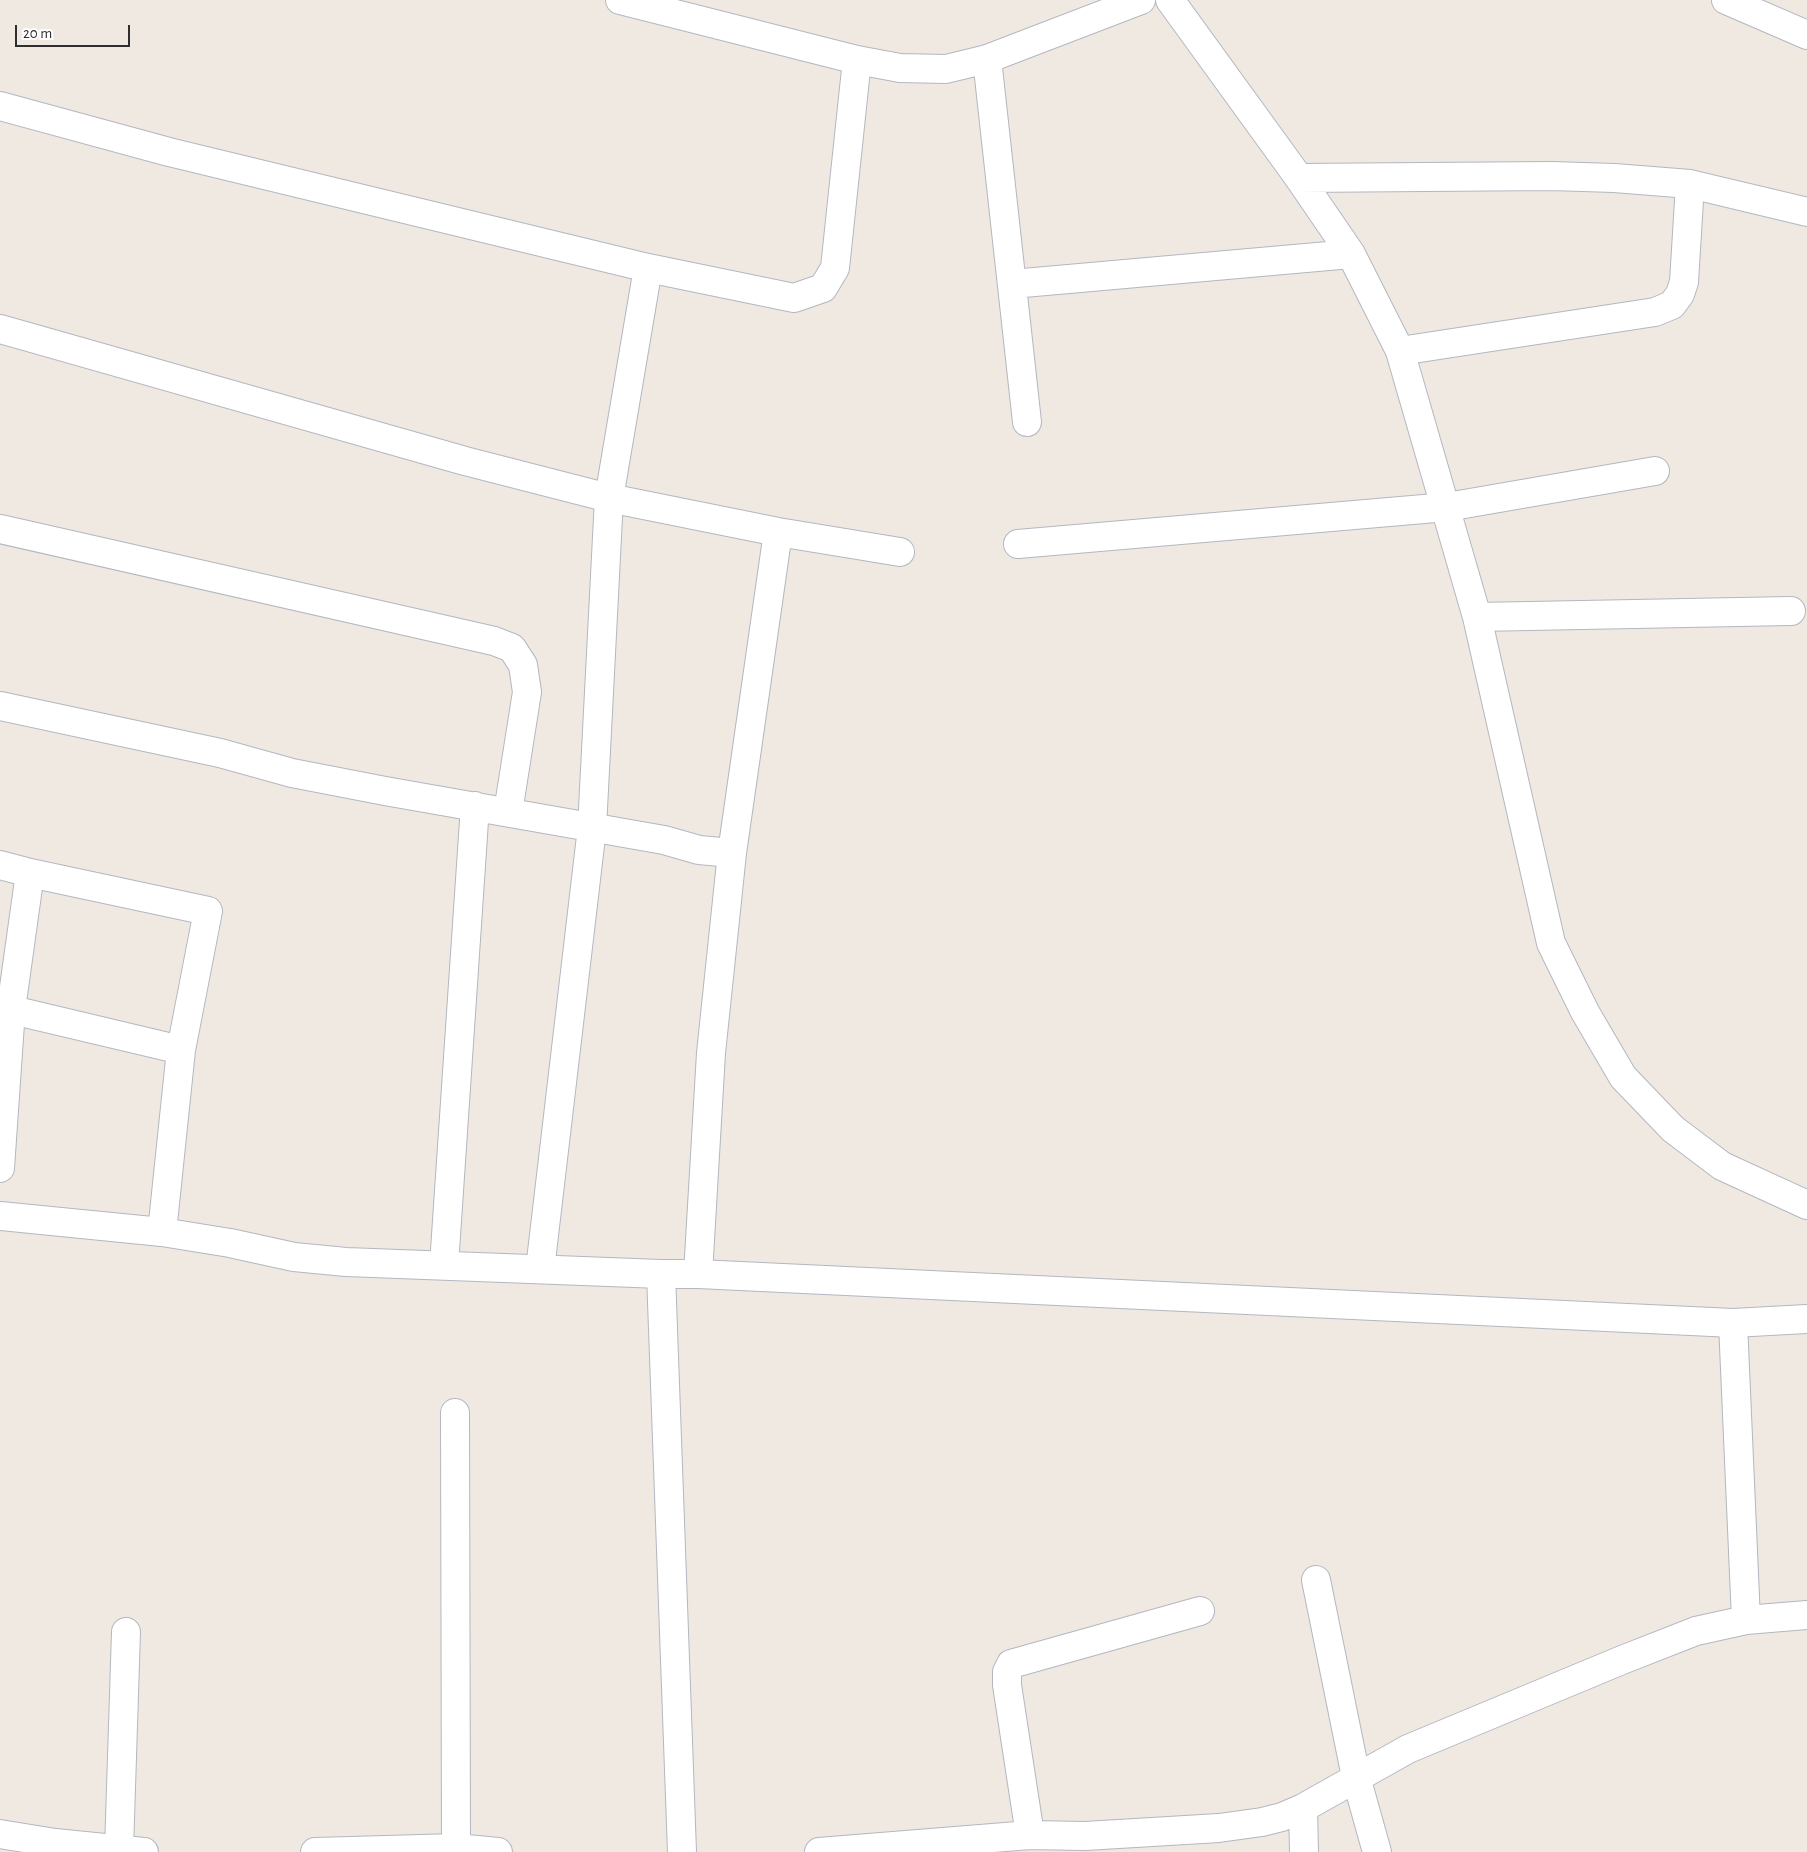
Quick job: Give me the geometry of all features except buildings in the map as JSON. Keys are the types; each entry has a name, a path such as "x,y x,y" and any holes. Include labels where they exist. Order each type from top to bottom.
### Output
{"street":[{"path":"620,0 857,60 900,68 946,69 987,59 1141,0"},
{"path":"1170,0 1299,178 1351,254 1400,351 1447,507 1477,617 1551,943 1585,1012 1623,1077 1673,1129 1722,1166 1807,1205"},
{"path":"1726,0 1807,35"},
{"path":"987,59 1027,422"},
{"path":"0,106 170,152 648,268 794,298 823,288 835,268 857,60"},
{"path":"1299,178 1552,176 1690,184 1807,212"},
{"path":"1400,351 1655,312 1672,305 1680,294 1684,282 1690,184"},
{"path":"1012,284 1351,254"},
{"path":"540,1269 592,828 609,498 648,268"},
{"path":"0,329 455,458 609,498 778,532 900,552"},
{"path":"1018,544 1447,507 1655,471"},
{"path":"0,528 494,641 512,648 523,665 527,692 508,812"},
{"path":"698,1274 711,1053 732,853 778,532"},
{"path":"1477,617 1791,611"},
{"path":"0,706 220,753 292,772 385,791 664,840 699,850 732,853"},
{"path":"444,1265 475,806"},
{"path":"0,865 208,911 181,1050 162,1232"},
{"path":"0,1168 5,1008 30,873"},
{"path":"5,1008 181,1050"},
{"path":"0,1216 162,1232 230,1243 294,1257 346,1262 698,1274 1733,1323 1807,1319"},
{"path":"661,1274 682,1852"},
{"path":"1733,1323 1746,1620"},
{"path":"456,1413 456,1848"},
{"path":"1316,1580 1356,1777 1377,1852"},
{"path":"1030,1835 1008,1685 1007,1672 1011,1664 1200,1611"},
{"path":"819,1852 1030,1835 1084,1844 1262,1822 1282,1817 1303,1808 1408,1749 1696,1631 1746,1620 1807,1615"},
{"path":"0,1834 55,1848 131,1851 126,1632"},
{"path":"1303,1808 1304,1852"},
{"path":"314,1852 456,1848 498,1852"}]}
